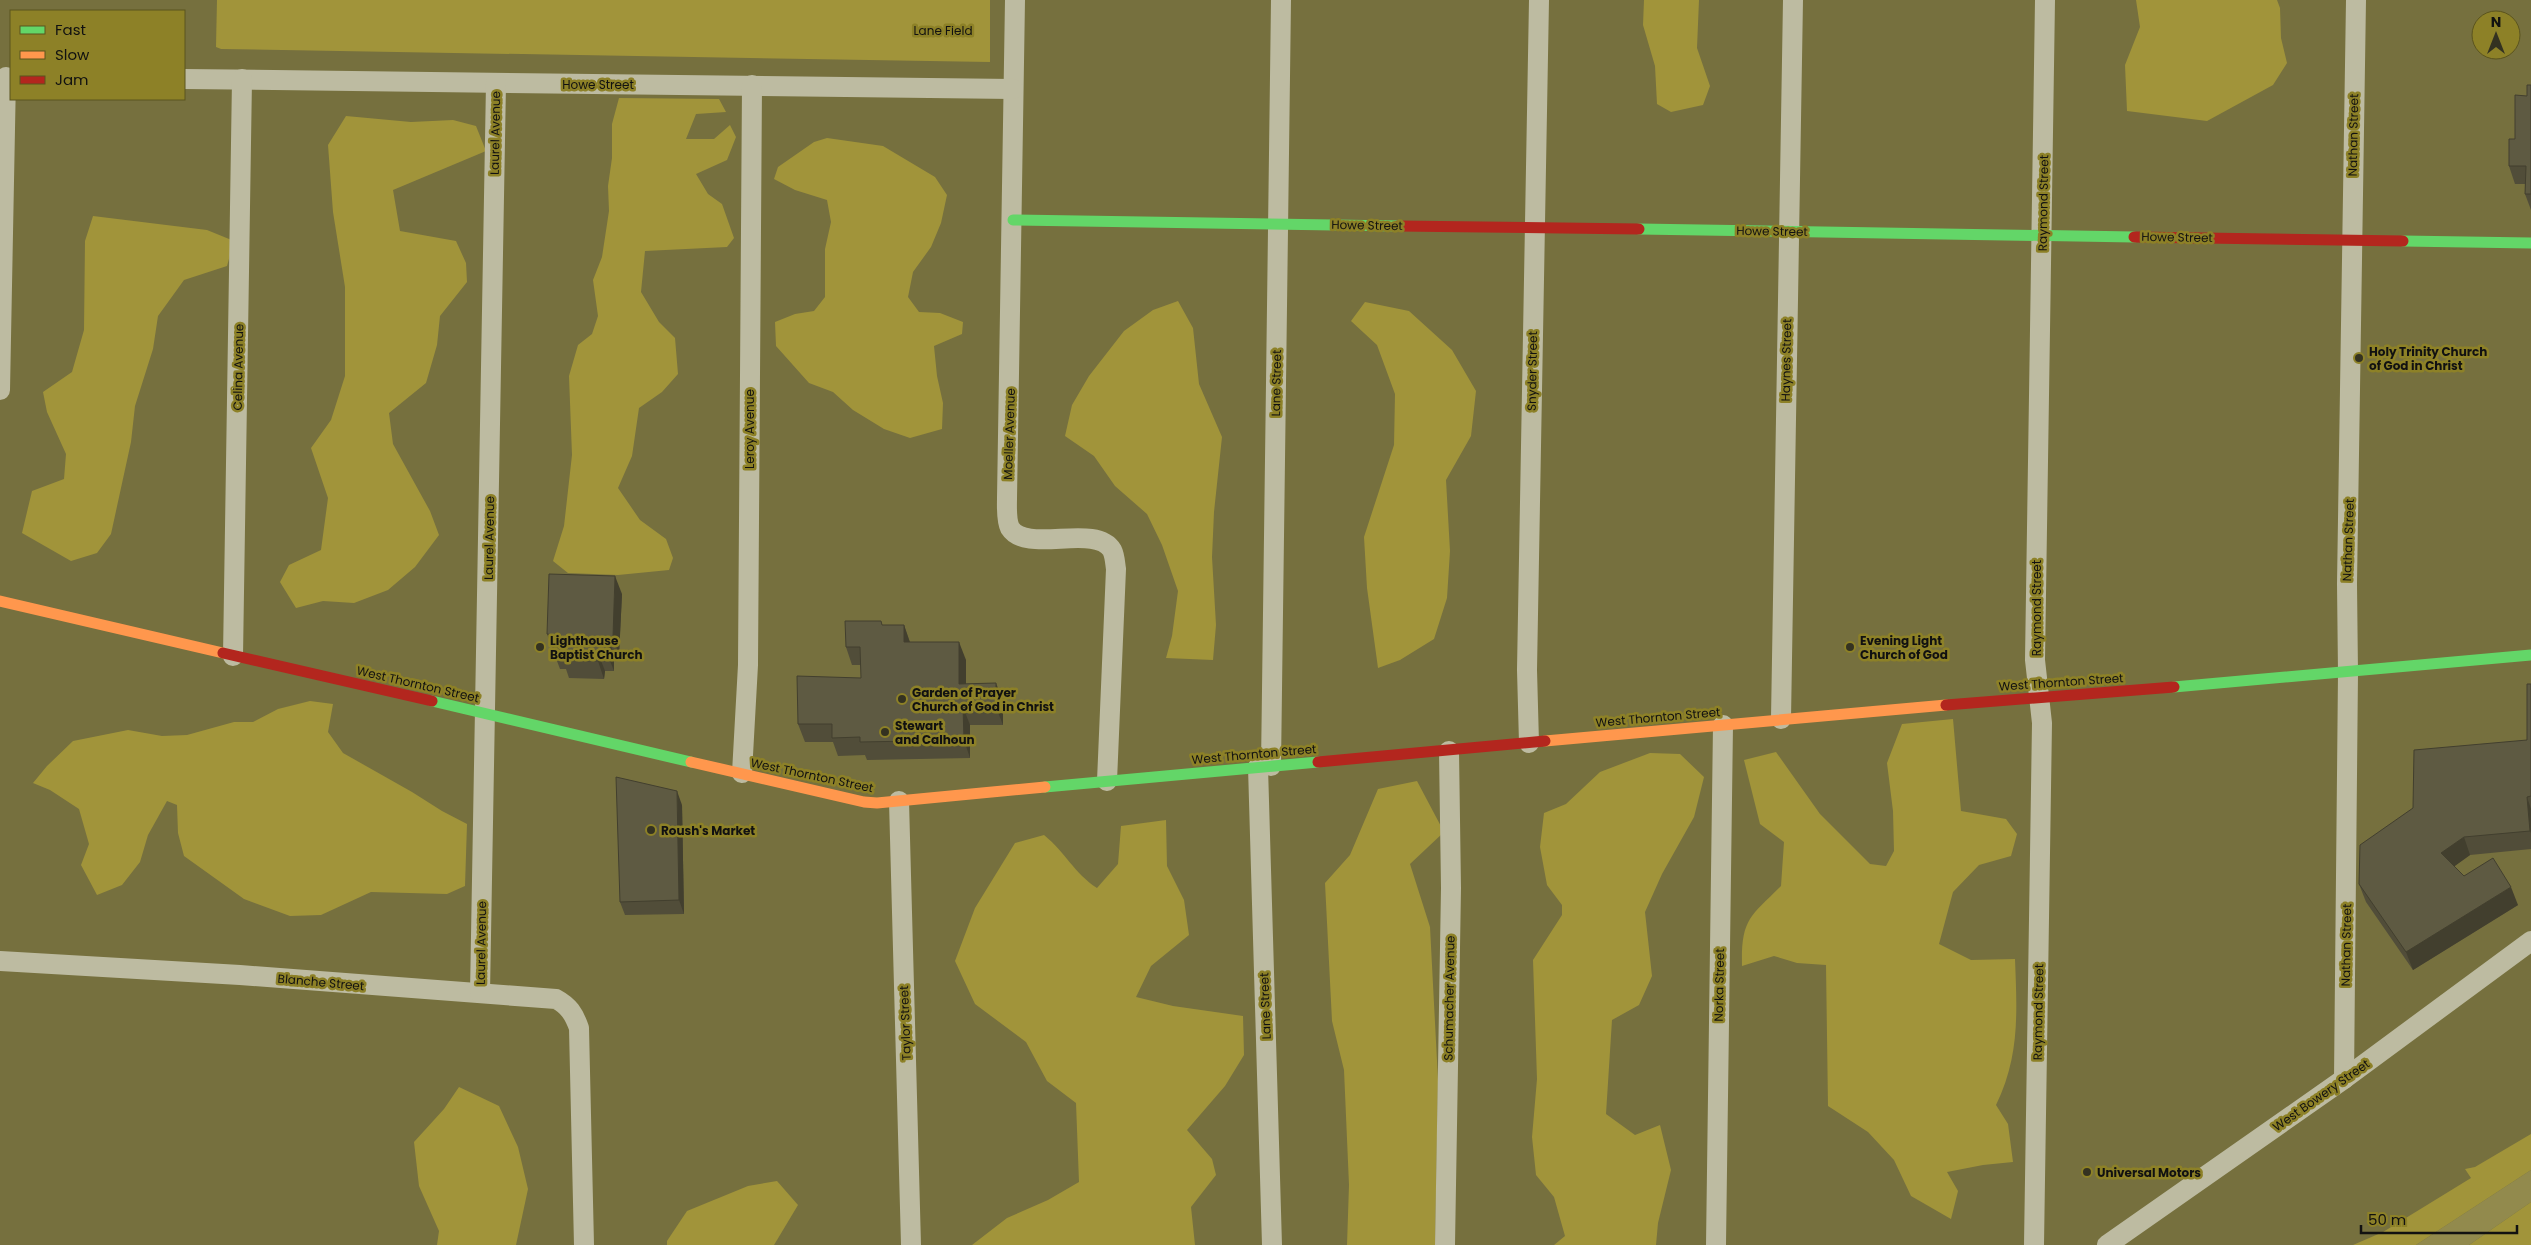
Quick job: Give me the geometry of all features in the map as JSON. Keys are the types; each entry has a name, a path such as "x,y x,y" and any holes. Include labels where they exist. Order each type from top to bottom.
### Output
{"main road":[{"name":"Howe Street","path":"1013,220 2531,243"},
{"name":"West Thornton Street","path":"0,601 864,802 899,801 1910,707 2040,699 2348,673 2531,655"}],"street":[{"name":"Moeller Avenue","path":"1015,0 1008,524 1017,535 1034,539 1075,538 1100,542 1111,548 1116,569 1108,781"},
{"name":"Lane Street","path":"1272,1245 1264,767 1278,223 1281,0"},
{"name":"Snyder Street","path":"1529,743 1527,670 1539,0"},
{"name":"Haynes Street","path":"1781,719 1793,0"},
{"name":"Raymond Street","path":"2034,1245 2042,723 2035,660 2045,0"},
{"name":"Nathan Street","path":"2344,1079 2348,673 2347,584 2356,0"},
{"path":"0,390 6,77"},
{"name":"Howe Street","path":"185,78 1013,89"},
{"name":"Celina Avenue","path":"233,656 242,79"},
{"name":"Laurel Avenue","path":"480,993 496,83"},
{"name":"Leroy Avenue","path":"742,773 748,665 752,85"},
{"name":"Norka Street","path":"1716,1245 1723,725"},
{"name":"Schumacher Avenue","path":"1445,1245 1451,888 1448,751"},
{"name":"Taylor Street","path":"899,801 911,1245"},
{"name":"West Bowery Street","path":"2107,1245 2344,1079 2531,941"},
{"name":"Blanche Street","path":"0,961 240,975 549,998 564,1004 575,1015 579,1028 584,1245"}],"green space":[{"name":"Lane Field","path":"217,0 990,0 990,62 221,49 216,47"},
{"path":"1644,0 1699,0 1697,48 1710,86 1703,105 1671,112 1657,104 1655,66 1643,25"},
{"path":"2136,0 2277,0 2280,8 2281,38 2287,63 2273,85 2207,121 2127,111 2125,65 2140,27"},
{"path":"619,98 719,99 726,112 696,114 686,139 714,139 730,125 736,137 727,160 696,174 708,194 722,204 734,238 727,247 645,251 641,292 659,322 675,338 678,374 662,392 639,408 632,456 618,488 640,520 666,539 673,558 669,570 618,575 568,573 553,561 564,526 572,455 569,376 578,345 592,334 598,316 593,280 602,257 609,211 608,186 612,158 612,124"},
{"path":"346,116 411,122 453,120 476,126 486,151 393,190 400,231 456,241 466,263 467,282 440,316 437,345 426,383 389,413 393,444 430,511 439,535 415,567 388,590 354,603 323,601 296,608 280,582 289,565 321,550 328,498 311,448 331,420 345,376 345,287 333,212 328,145"},
{"path":"827,138 883,146 935,177 947,195 941,223 931,247 913,272 908,297 919,312 940,313 963,322 962,334 934,346 937,376 943,403 942,429 910,438 884,429 853,410 833,392 809,383 776,346 775,322 795,314 814,311 825,297 825,249 831,222 827,200 795,190 774,179 778,167 814,142"},
{"path":"93,216 207,230 234,241 227,266 184,280 158,316 153,349 135,406 131,442 111,534 97,553 71,561 22,533 32,491 64,479 66,454 47,412 43,392 72,372 84,330 85,241"},
{"path":"1178,301 1193,328 1199,384 1222,437 1214,512 1212,557 1216,625 1213,660 1166,658 1172,636 1178,591 1162,545 1147,514 1115,486 1094,456 1065,436 1072,405 1089,376 1124,331 1153,310"},
{"path":"1365,302 1409,311 1452,350 1476,391 1471,436 1446,480 1450,551 1447,598 1434,639 1400,660 1378,668 1367,588 1364,537 1394,445 1395,394 1377,345 1351,321"},
{"path":"310,701 333,704 328,732 343,753 467,824 465,886 447,894 371,892 321,915 290,916 244,899 184,856 178,833 177,805 167,801 148,835 140,862 122,885 97,895 81,865 89,844 79,809 50,790 33,783 47,766 73,741 128,730 162,736 187,735 234,722 253,722 278,709"},
{"path":"1953,719 1961,811 2006,819 2017,834 2011,856 1979,865 1953,892 1939,944 1971,960 2015,959 2016,1016 2013,1051 2004,1087 1996,1105 2008,1124 2013,1162 1983,1165 1947,1172 1958,1191 1951,1219 1911,1196 1894,1160 1868,1132 1828,1106 1826,965 1797,963 1774,956 1742,966 1742,950 1743,938 1750,920 1781,886 1784,842 1760,824 1744,760 1776,752 1820,814 1870,864 1886,866 1894,851 1893,811 1887,763 1902,724"},
{"path":"1650,753 1680,754 1704,777 1694,817 1662,874 1645,912 1652,976 1639,1005 1612,1020 1606,1114 1635,1135 1660,1125 1671,1170 1658,1223 1656,1245 1554,1245 1565,1236 1554,1197 1536,1175 1532,1137 1537,1079 1533,960 1562,915 1562,905 1547,885 1540,847 1544,813 1566,804 1600,772"},
{"path":"1417,781 1444,832 1410,864 1430,927 1438,1080 1435,1245 1347,1245 1349,1185 1344,1070 1332,1021 1325,883 1350,855 1378,789"},
{"path":"1166,820 1167,866 1184,900 1189,935 1151,966 1136,997 1173,1006 1243,1016 1244,1055 1225,1086 1187,1130 1212,1159 1216,1175 1191,1207 1195,1245 972,1245 1007,1218 1048,1200 1079,1182 1076,1103 1047,1081 1026,1042 975,1004 955,961 975,908 1015,843 1044,835 1082,876 1097,888 1118,864 1121,826"},
{"path":"459,1087 499,1106 518,1147 528,1189 516,1245 437,1245 439,1231 419,1186 414,1142 444,1109"},
{"path":"2531,1134 2531,1170 2416,1245 2353,1245 2383,1232 2471,1178 2465,1169 2475,1167"},
{"path":"777,1181 798,1205 774,1245 667,1245 667,1241 687,1211 748,1186"},
{"path":"2531,1202 2531,1245 2469,1245"}],"shaded area":[{"path":"2531,1170 2531,1202 2469,1245 2416,1245"}],"building":[{"path":"2527,85 2531,85 2531,194 2525,194 2526,166 2509,166 2509,139 2515,139 2515,95 2527,96"},
{"path":"549,574 615,576 613,637 608,637 607,653 598,653 598,661 563,660 563,651 553,651 554,635 547,634"},
{"name":"Garden of Prayer Church of God in Christ","path":"845,621 881,621 882,625 904,625 904,642 959,642 959,684 996,683 996,707 963,707 964,740 860,742 860,737 832,738 832,724 798,724 797,676 861,678 860,647 846,647"},
{"path":"2527,684 2531,684 2531,796 2527,797 2530,831 2464,837 2441,853 2464,876 2493,858 2511,887 2406,952 2359,884 2360,845 2413,808 2414,750 2527,740"},
{"path":"616,777 677,791 679,900 620,902"}],"traffic: fast":[{"path":"1013,220 1398,226"},
{"path":"1639,229 2134,237"},
{"path":"2403,241 2531,243"},
{"path":"2174,687 2531,655"},
{"path":"432,701 691,762"},
{"path":"1045,787 1318,762"}],"traffic: slow":[{"path":"0,601 223,653"},
{"path":"1545,741 1946,705"},
{"path":"691,762 864,802 877,803 1045,787"}],"traffic: jam":[{"path":"1398,226 1639,229"},
{"path":"2134,237 2403,241"},
{"path":"223,653 432,701"},
{"path":"1946,705 2174,687"},
{"path":"1318,762 1545,741"}],"place":[{"name":"Holy Trinity Church of God in Christ","path":"2359,358"},
{"name":"Lighthouse Baptist Church","path":"540,647"},
{"name":"Evening Light Church of God","path":"1850,647"},
{"name":"Garden of Prayer Church of God in Christ","path":"902,699"},
{"name":"Stewart and Calhoun","path":"885,732"},
{"name":"Roush's Market","path":"651,830"},
{"name":"Universal Motors","path":"2087,1172"}]}
